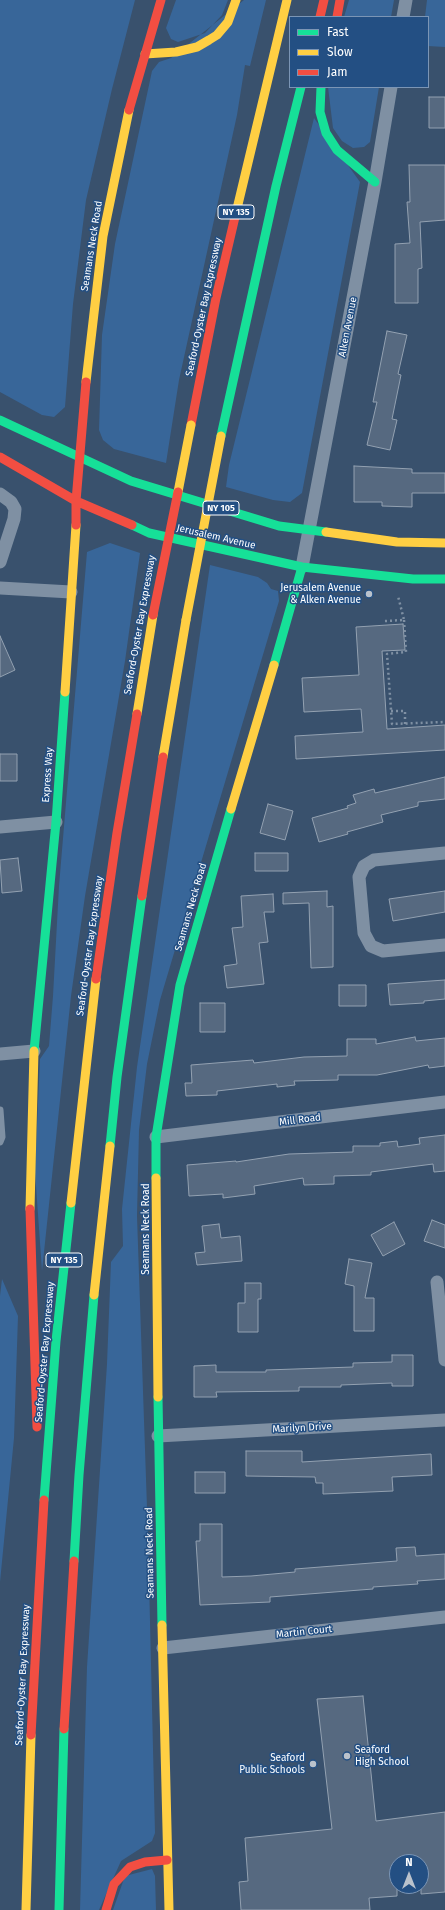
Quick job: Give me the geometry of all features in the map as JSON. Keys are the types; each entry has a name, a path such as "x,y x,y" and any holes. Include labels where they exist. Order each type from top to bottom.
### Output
{"main road":[{"name":"Seamans Neck Road","path":"76,501 89,345 103,236 131,100 160,0"},
{"path":"145,54 176,52 197,47 218,35 228,22 236,0"},
{"name":"Seaford-Oyster Bay Expressway","path":"26,1910 31,1730 38,1598 56,1340 84,1074 117,833 153,615 216,298 288,0"},
{"path":"320,16 324,0"},
{"path":"337,16 340,0"},
{"name":"NY 135","path":"60,1910 66,1693 89,1344 116,1085 132,960 150,837 186,620 221,436 273,201 301,88"},
{"path":"322,88 320,112 326,133 337,150 375,182"},
{"name":"NY 105","path":"0,420 131,481 279,526 397,542 445,543"},
{"name":"Jerusalem Avenue","path":"0,457 76,501 149,533 302,567 413,579 445,579"},
{"name":"Express Way","path":"37,1439 36,1367 30,1238 30,1161 34,1051 56,822 76,501"},
{"name":"Seamans Neck Road","path":"168,1910 158,1436 156,1138 180,985 302,567"},
{"path":"37,1463 38,1598"},
{"path":"106,1910 114,1884 130,1867 145,1862 167,1860"}],"street":[{"path":"403,16 406,0"},
{"name":"Alken Avenue","path":"302,567 375,182 391,88"},
{"path":"0,494 11,502 15,509 14,519 0,562"},
{"path":"0,588 71,592"},
{"path":"0,827 56,822"},
{"path":"445,854 374,860 364,866 359,877 364,933 372,946 384,951 445,945"},
{"path":"0,1054 34,1051"},
{"name":"Mill Road","path":"156,1138 445,1102"},
{"path":"437,1282 445,1360"},
{"name":"Marilyn Drive","path":"158,1436 445,1420"},
{"name":"Martin Court","path":"163,1648 445,1617"}],"lane":[{"path":"0,1110 2,1138 0,1142"}],"path":[{"path":"398,596 404,620 406,652 387,654 392,724 445,722"},
{"path":"385,621 404,620"},
{"path":"391,711 405,711 405,724"}],"shaded area":[{"path":"0,0 135,0 86,200 73,304 65,407 54,417 42,415 0,392"},
{"path":"176,0 228,0 222,15 205,33 178,42 171,39 166,28"},
{"path":"244,0 266,0 250,66 245,65 237,115 179,380 166,463 114,449 103,440 99,430 102,335 115,244 152,71 159,62 171,58"},
{"path":"349,0 394,0 391,16 344,16"},
{"path":"427,0 445,0 445,47 429,46 429,16 425,16"},
{"path":"328,88 379,88 370,142 364,147 353,148 342,141 333,128"},
{"path":"314,118 360,182 302,493 290,502 273,500 226,487 229,465"},
{"path":"110,543 140,553 125,661 85,896 71,996 42,1271 35,1172 40,1059 49,1046 59,886 87,552"},
{"path":"210,565 258,577 267,583 271,589 278,591 279,601 160,1000 147,1064 139,1130 137,1216 148,1537 155,1833 152,1841 121,1861 99,1910 80,1910 87,1667 107,1364 111,1262 123,1246 122,1209 137,1067"},
{"path":"2,1279 18,1316 14,1438 0,1582 0,1296"},
{"path":"152,1869 155,1876 156,1910 113,1910 125,1876"}],"building":[{"path":"429,97 445,97 445,128 429,128"},
{"path":"409,165 445,165 445,220 420,222 422,268 418,269 418,303 395,303 395,244 410,243 407,202 410,202"},
{"path":"387,331 407,335 398,374 401,375 392,419 397,420 390,450 367,445 377,402 373,402"},
{"path":"354,466 412,469 412,473 445,473 445,493 412,493 412,507 382,506 382,502 354,502"},
{"path":"403,624 405,650 382,651 387,729 445,725 445,750 296,759 295,736 363,732 361,709 304,712 302,678 359,675 356,627"},
{"path":"0,636 15,670 0,677"},
{"path":"0,754 17,754 17,781 0,781"},
{"path":"445,777 445,799 418,802 418,806 381,815 383,822 319,842 312,818 348,808 347,806 356,803 353,795 374,789 375,793"},
{"path":"268,804 293,811 285,840 260,833"},
{"path":"255,853 288,853 288,871 255,871"},
{"path":"18,858 22,891 2,893 0,860"},
{"path":"327,891 327,907 333,906 333,967 311,968 309,903 283,904 283,893"},
{"path":"445,891 445,912 393,921 389,899"},
{"path":"273,894 274,912 264,912 268,942 259,943 264,984 227,988 224,966 237,964 232,928 243,927 241,896"},
{"path":"445,980 445,999 424,1001 424,1003 390,1005 388,984"},
{"path":"339,985 366,985 366,1006 339,1006"},
{"path":"200,1003 225,1003 225,1032 200,1032"},
{"path":"415,1037 416,1041 445,1038 445,1066 429,1068 428,1065 377,1075 338,1075 338,1080 294,1081 295,1085 277,1087 277,1084 217,1091 217,1095 186,1096 185,1083 192,1083 191,1065 253,1060 254,1063 304,1057 347,1056 347,1039 376,1039 376,1044"},
{"path":"445,1135 445,1171 434,1172 433,1164 371,1172 371,1175 334,1176 334,1184 304,1185 303,1178 254,1186 255,1194 223,1198 223,1194 189,1196 187,1165 236,1162 289,1154 353,1152 353,1146 380,1146 380,1143 397,1141 398,1147 420,1144 419,1138"},
{"path":"432,1220 445,1225 445,1248 424,1241"},
{"path":"394,1222 405,1244 383,1256 371,1235"},
{"path":"219,1224 221,1238 240,1236 242,1261 197,1265 195,1253 205,1252 202,1226"},
{"path":"349,1259 372,1263 365,1298 374,1298 374,1331 354,1331 354,1286 345,1284"},
{"path":"245,1283 261,1283 261,1299 258,1299 258,1332 238,1332 238,1303 245,1303"},
{"path":"392,1355 413,1355 413,1386 392,1386 392,1383 341,1385 341,1387 299,1387 299,1391 216,1392 217,1397 194,1397 194,1366 216,1365 216,1372 266,1372 266,1370 353,1367 353,1363 392,1362"},
{"path":"246,1451 302,1451 302,1462 431,1454 432,1475 392,1477 393,1491 323,1494 323,1483 316,1483 315,1477 246,1476"},
{"path":"195,1472 225,1472 225,1493 195,1493"},
{"path":"200,1524 222,1524 222,1577 295,1572 295,1569 397,1561 396,1548 415,1547 416,1556 445,1554 445,1579 417,1581 418,1584 373,1587 373,1589 270,1597 270,1602 200,1605 196,1541 200,1541"},
{"name":"Seaford High School","path":"363,1696 376,1821 445,1812 445,1892 429,1893 429,1854 389,1854 389,1894 397,1894 397,1896 369,1898 370,1910 241,1910 239,1882 248,1881 245,1838 332,1829 317,1699"}],"traffic: fast":[{"path":"221,436 276,186 301,88"},
{"path":"321,88 320,112 326,133 337,150 375,182"},
{"path":"0,420 131,481 279,526 326,532"},
{"path":"132,525 149,533 302,567 413,579 445,579"},
{"path":"274,665 302,567"},
{"path":"34,1051 56,822 65,692"},
{"path":"156,1178 156,1137 180,985 231,809"},
{"path":"110,1146 117,1077 142,896"},
{"path":"44,1500 56,1341 71,1203"},
{"path":"74,1561 79,1475 94,1295"},
{"path":"158,1397 162,1625"},
{"path":"59,1910 64,1729"}],"traffic: slow":[{"path":"145,54 176,52 197,47 209,40 217,35 228,22 236,0"},
{"path":"235,217 287,0"},
{"path":"86,382 103,236 129,110"},
{"path":"178,492 191,425"},
{"path":"186,620 221,436"},
{"path":"65,692 76,525"},
{"path":"326,532 397,542 445,543"},
{"path":"137,714 153,615"},
{"path":"163,757 186,620"},
{"path":"231,809 274,665"},
{"path":"71,1203 96,979"},
{"path":"30,1209 34,1051"},
{"path":"94,1295 110,1146"},
{"path":"156,1178 158,1397"},
{"path":"162,1625 169,1910"},
{"path":"26,1910 31,1735"}],"traffic: jam":[{"path":"129,110 161,0"},
{"path":"320,16 324,0"},
{"path":"337,16 340,0"},
{"path":"191,425 216,298 235,217"},
{"path":"76,525 76,501 86,382"},
{"path":"0,457 76,501 132,525"},
{"path":"153,615 178,492"},
{"path":"96,979 117,833 137,714"},
{"path":"142,896 163,757"},
{"path":"30,1209 37,1427"},
{"path":"31,1735 44,1500"},
{"path":"64,1729 74,1561"},
{"path":"106,1910 114,1884 130,1867 145,1862 167,1860"}],"place":[{"name":"Jerusalem Avenue & Alken Avenue","path":"369,594"},
{"name":"Seaford High School","path":"347,1756"},
{"name":"Seaford Public Schools","path":"313,1764"}]}
